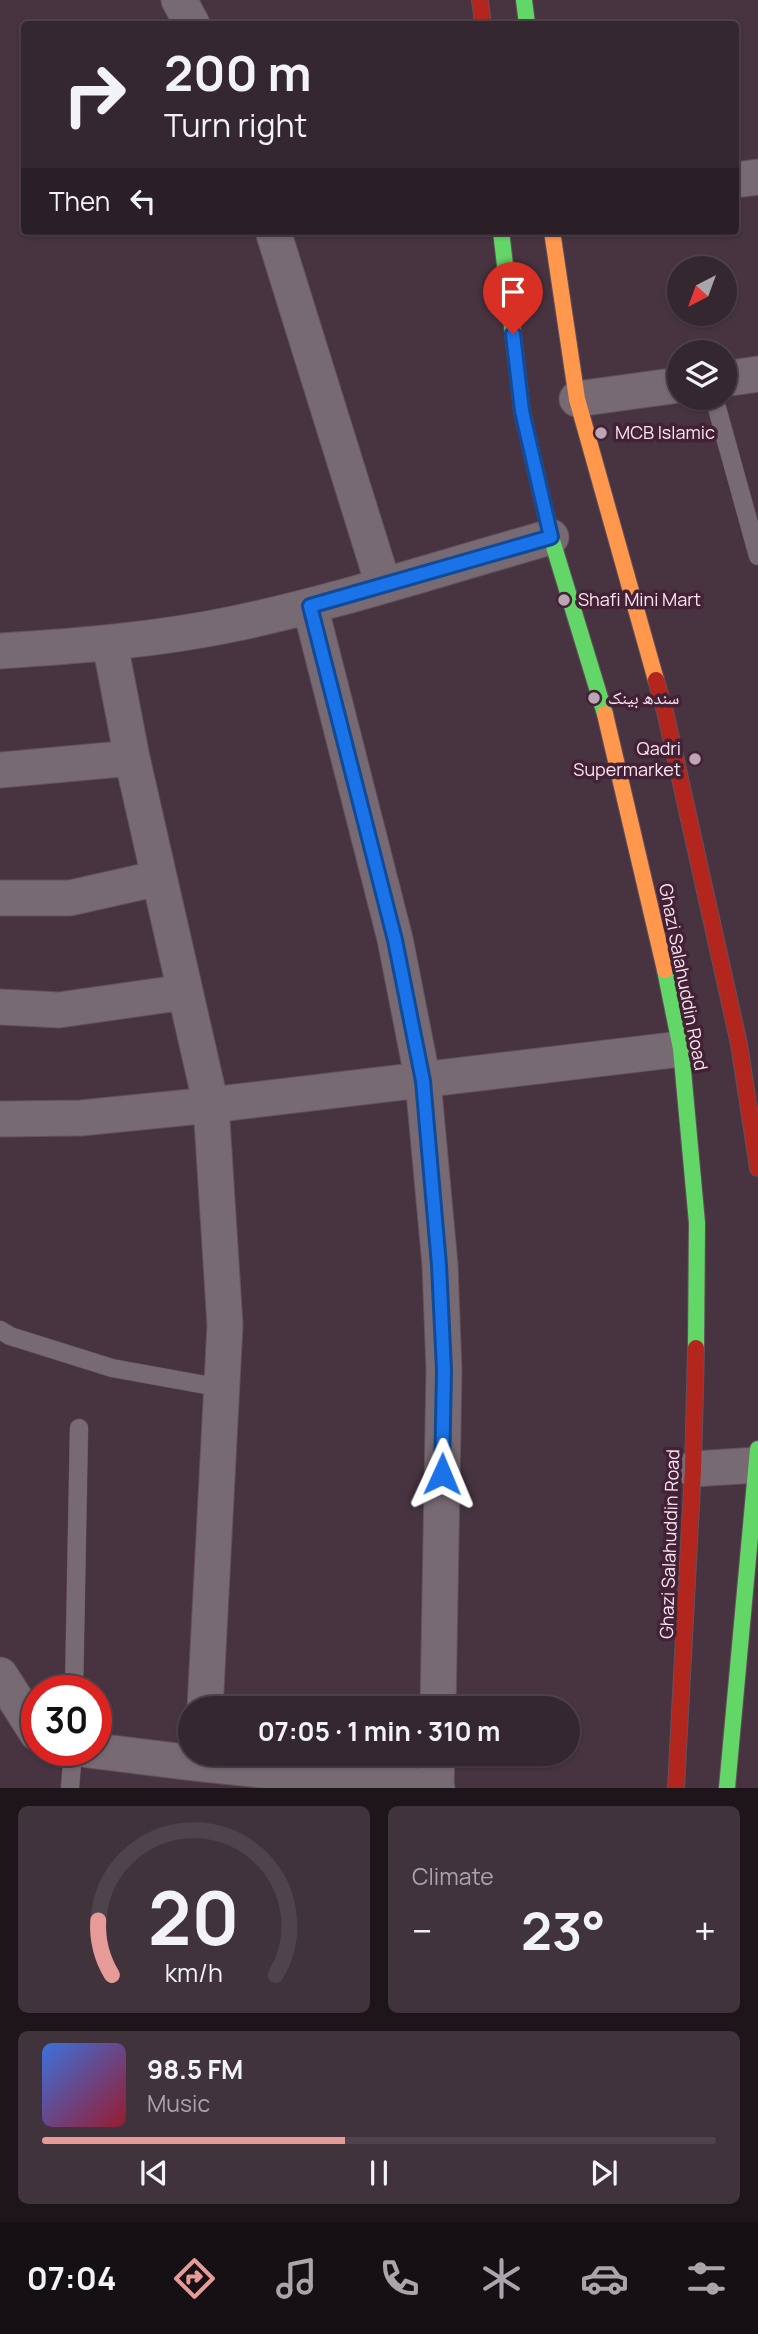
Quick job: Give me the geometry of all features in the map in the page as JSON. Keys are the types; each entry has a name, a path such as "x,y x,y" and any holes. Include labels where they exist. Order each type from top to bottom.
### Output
{"main road":[{"path":"480,0 483,21"},
{"path":"524,0 527,21"},
{"name":"Ghazi Salahuddin Road","path":"501,235 522,411 551,537 608,724 681,1049 697,1223 693,1469 676,1788"},
{"name":"Ghazi Salahuddin Road","path":"553,235 577,399 665,711 728,1002 749,1043 758,1168"},
{"path":"727,1788 757,1460"}],"street":[{"path":"179,0 190,21"},
{"path":"739,179 758,177"},
{"path":"274,235 383,584"},
{"path":"737,377 758,374"},
{"path":"577,399 667,387"},
{"path":"0,651 110,644 232,624 310,606 551,537"},
{"path":"310,606 395,940 423,1081 439,1265 444,1370 438,1696"},
{"path":"110,644 132,758 211,1105 225,1325 206,1696"},
{"path":"0,770 132,758"},
{"path":"0,898 69,898 159,878"},
{"path":"0,1007 59,1010 185,992"},
{"path":"0,1119 81,1118 211,1105 681,1049"},
{"path":"693,1469 757,1460"},
{"path":"0,1675 21,1707"},
{"path":"112,1752 178,1757"},
{"path":"259,1766 437,1788 437,1766"}],"lane":[{"path":"717,410 758,556"},
{"path":"0,1330 10,1336 112,1368 222,1388"},
{"path":"75,1675 79,1428"},
{"path":"70,1788 72,1766"}],"traffic: fast":[{"path":"524,0 527,21"},
{"path":"501,235 522,411 551,537 605,714"},
{"path":"665,970 681,1049 697,1223 696,1348"},
{"path":"727,1788 758,1449"}],"traffic: slow":[{"path":"553,235 577,399 656,680"},
{"path":"605,714 665,970"}],"traffic: jam":[{"path":"480,0 483,21"},
{"path":"656,680 739,1044 758,1168"},
{"path":"676,1788 693,1469 696,1348"}],"place":[{"name":"MCB Islamic","path":"601,433"},
{"name":"Shafi Mini Mart","path":"564,600"},
{"name":"سندھ بینک","path":"594,698"},
{"name":"Qadri Supermarket","path":"695,759"}],"route":[{"path":"442,1474 444,1370 439,1265 423,1081 395,940 310,606 551,537 522,411 513,334"}]}
